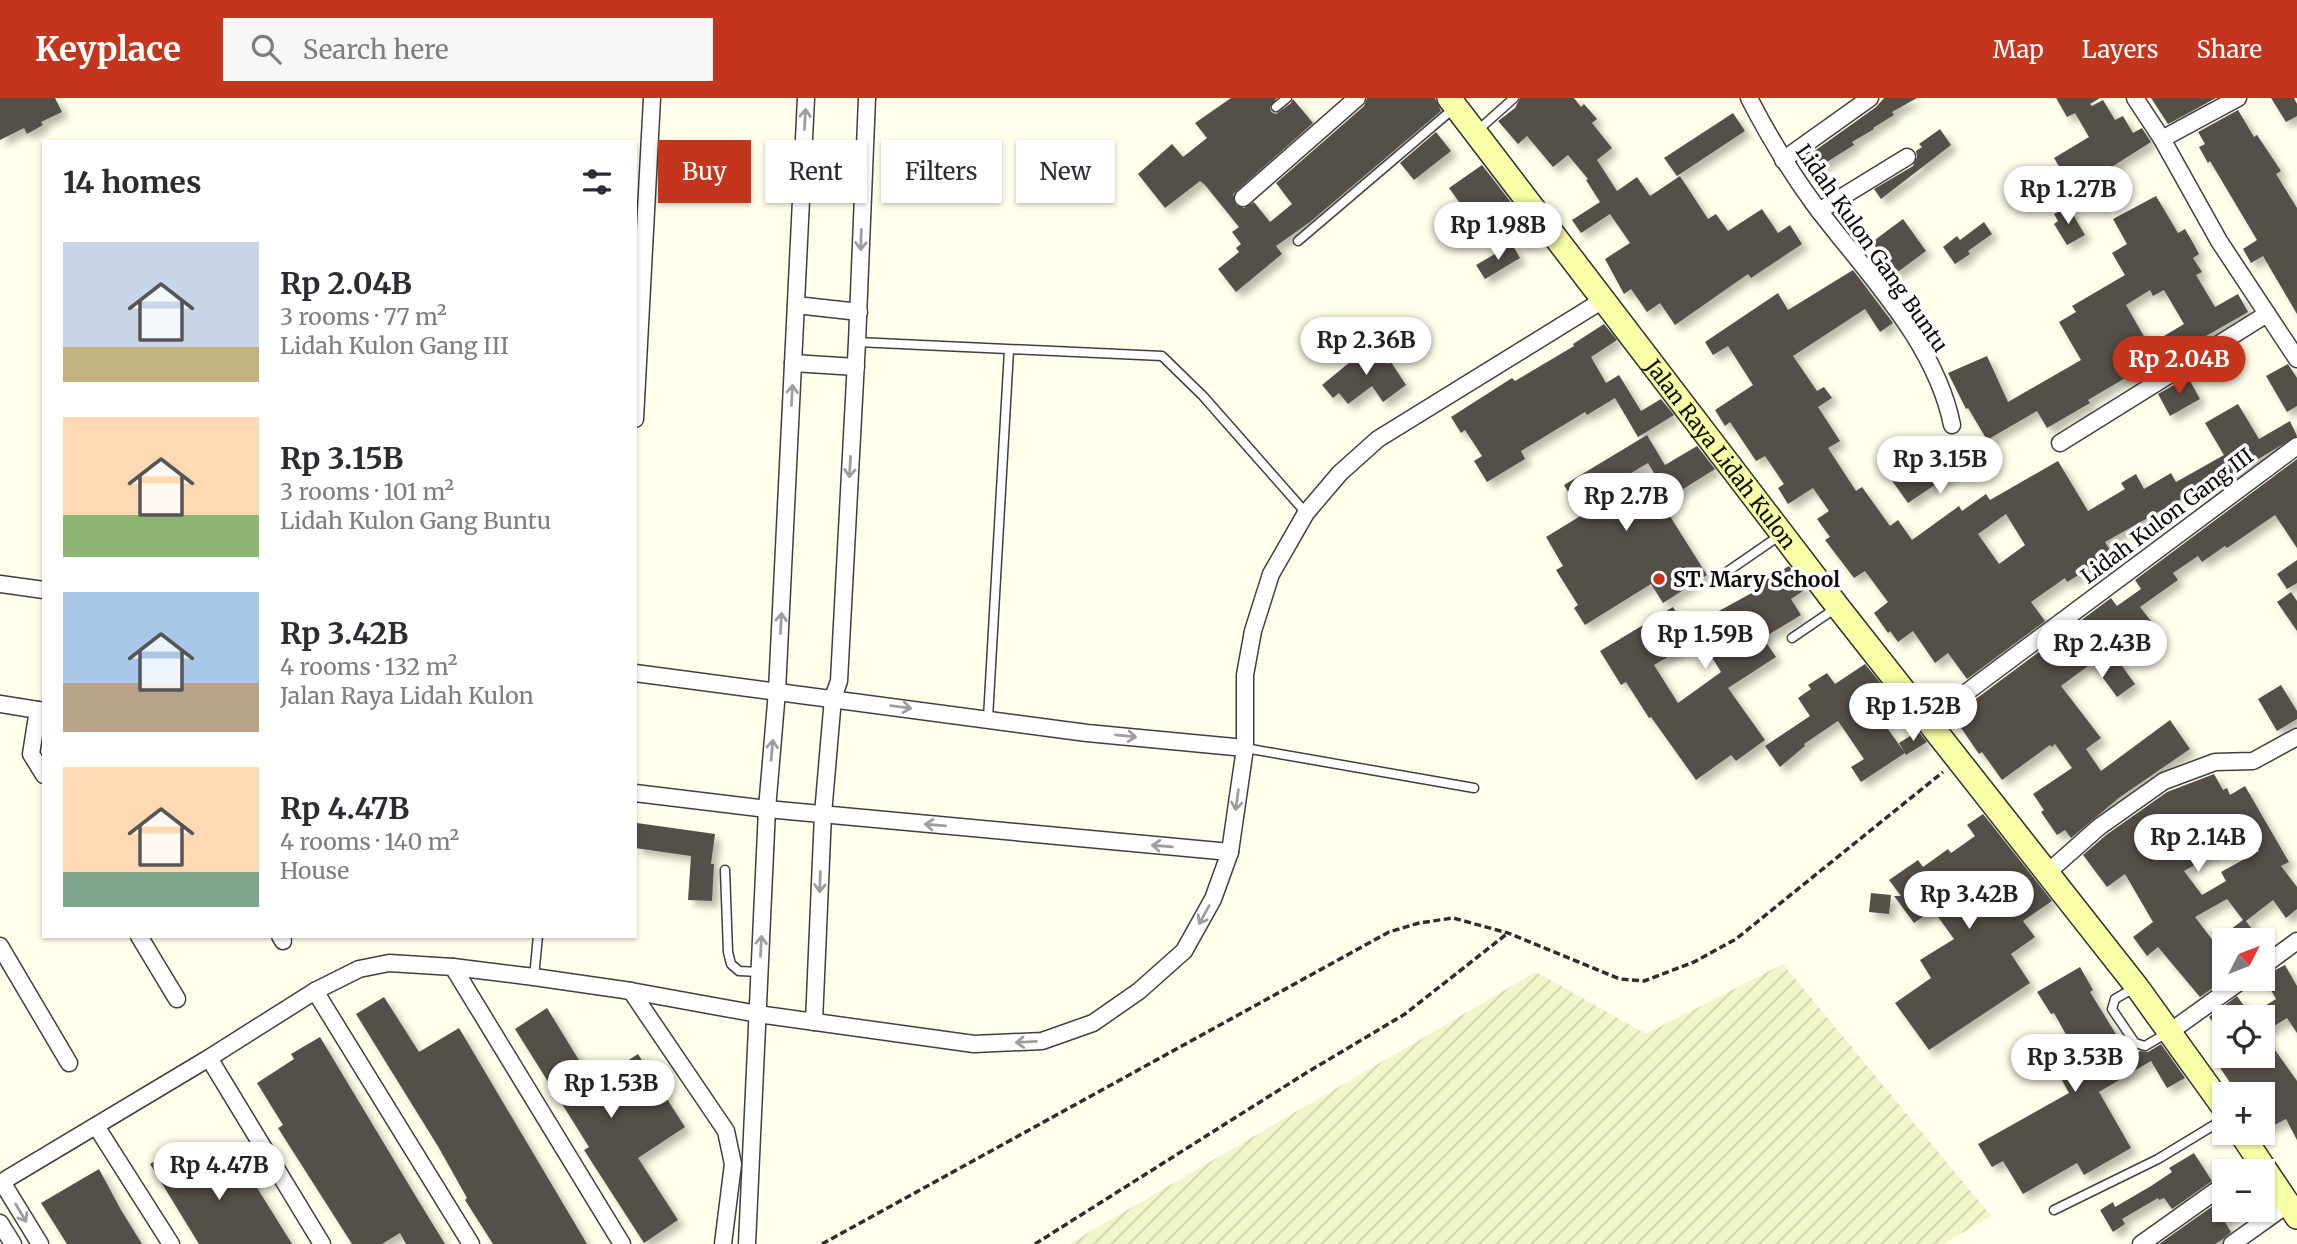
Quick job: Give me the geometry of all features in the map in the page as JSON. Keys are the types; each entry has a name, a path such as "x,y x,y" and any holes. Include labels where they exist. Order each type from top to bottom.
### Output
{"main road":[{"name":"Jalan Raya Lidah Kulon","path":"1452,102 1838,607 2171,1031 2212,1091"},
{"path":"2275,1191 2293,1210"}],"street":[{"path":"637,381 652,98"},
{"path":"747,1244 767,809 777,691 806,98"},
{"path":"814,1022 822,814 833,698 839,681 858,342 867,98"},
{"path":"1243,198 1357,98"},
{"name":"Lidah Kulon Gang Buntu","path":"1749,98 1783,160 1925,351 1947,403 1952,425"},
{"path":"1783,160 1870,98"},
{"path":"2135,98 2162,139 2219,241 2297,359"},
{"path":"2162,139 2238,98"},
{"path":"1819,211 1906,157"},
{"path":"40,1244 3,1177 96,1126 315,991 359,969 389,963 453,967 534,977 758,1014 974,1045 1042,1041 1093,1023 1139,990 1184,951 1213,899 1230,852 1245,748 1245,675 1253,631 1271,574 1306,513 1340,473 1378,439 1603,300"},
{"path":"796,305 859,312"},
{"path":"2060,443 2267,314"},
{"path":"793,363 856,367"},
{"name":"Lidah Kulon Gang III","path":"1928,721 2297,446"},
{"path":"0,584 42,590"},
{"path":"637,673 1087,733 1245,748"},
{"path":"0,704 41,710 31,754 42,772"},
{"path":"2047,873 2099,827 2164,781 2215,762 2253,761 2297,737"},
{"path":"637,793 767,809 1230,852"},
{"path":"140,938 177,999"},
{"path":"2275,957 2297,941"},
{"path":"0,946 69,1063"},
{"path":"453,967 622,1244"},
{"path":"315,991 471,1244"},
{"path":"631,991 726,1131 733,1164 723,1244"},
{"path":"2171,1031 2227,991"},
{"path":"209,1058 322,1244"},
{"path":"96,1126 171,1244"},
{"path":"2141,1244 2212,1194"},
{"path":"2232,1244 2293,1210"},
{"path":"0,1223 13,1244"}],"lane":[{"path":"1276,107 1287,98"},
{"path":"1475,133 1514,98"},
{"path":"1298,241 1452,102"},
{"path":"858,342 1162,356 1203,396 1306,513"},
{"path":"988,718 1009,350"},
{"path":"1718,578 1782,534"},
{"path":"1792,638 1838,607"},
{"path":"1245,748 1474,788"},
{"path":"725,870 728,952 732,964 739,971 760,972"},
{"path":"534,977 538,938"},
{"path":"2137,987 2112,1003 2112,1009 2135,1043 2145,1046 2171,1031"},
{"path":"2054,1210 2158,1159 2212,1126"}],"path":[{"path":"822,1244 1389,932 1419,923 1453,918 1508,933 1620,979 1644,981 1694,962 1736,939 1944,772"},
{"path":"1035,1244 1294,1080 1405,1014 1508,933"}],"green space":[{"path":"1783,964 1991,1216 1943,1244 1069,1244 1536,972 1646,1034"}],"building":[{"path":"0,98 55,98 62,112 41,122 43,125 27,134 24,128 0,140"},
{"path":"1231,98 1277,98 1270,107 1271,112 1276,114 1293,99 1313,123 1233,194 1236,205 1244,208 1254,202 1270,222 1292,204 1276,183 1364,106 1367,98 1435,98 1441,111 1310,222 1276,246 1282,254 1236,292 1218,269 1239,252 1236,248 1241,244 1232,232 1239,227 1205,185 1200,181 1165,208 1138,174 1172,144 1183,157 1207,138 1195,123"},
{"path":"1520,98 1574,98 1581,107 1584,104 1597,119 1592,123 1612,148 1597,160 1617,191 1637,177 1650,196 1680,176 1708,219 1716,214 1728,231 1762,209 1778,233 1790,225 1802,244 1751,278 1748,274 1675,325 1660,303 1647,312 1631,289 1624,294 1605,259 1630,243 1610,214 1581,233 1572,220 1600,202 1586,180 1588,179 1568,155 1553,167 1527,136 1518,144 1498,121 1515,108"},
{"path":"1884,98 1917,98 1892,112 1894,115 1852,142 1854,145 1814,170 1806,157 1876,107"},
{"path":"2056,98 2100,98 2090,104 2092,106 2103,100 2115,120 2123,116 2133,133 2142,128 2151,142 2077,189 2067,171 2063,173 2054,158 2089,137 2075,113 2067,117"},
{"path":"2151,98 2216,98 2168,124"},
{"path":"2271,98 2294,98 2297,116 2286,122"},
{"path":"2238,110 2254,137 2257,135 2281,171 2276,174 2297,208 2297,314 2263,256 2251,263 2243,249 2257,240 2199,147 2205,144 2198,132"},
{"path":"1733,113 1745,131 1677,176 1664,158"},
{"path":"1940,129 1951,145 1881,199 1874,189 1913,166 1917,157 1916,151 1922,147 1919,144"},
{"path":"1436,132 1451,151 1414,180 1400,163"},
{"path":"1482,165 1534,232 1522,241 1499,212 1477,227 1449,188"},
{"path":"2156,196 2178,233 2185,229 2199,254 2193,258 2202,272 2196,275 2215,307 2238,294 2248,312 2129,380 2127,377 2047,428 2037,411 1987,440 1968,408 1966,409 1948,373 1987,356 2008,402 2081,360 2059,322 2076,312 2072,306 2125,275 2112,253 2127,244 2113,219","holes":["2150,290 2153,296 2164,290 2184,324 2149,345 2126,305"]},
{"path":"2068,206 2085,235 2067,245 2054,224 2058,221 2054,214"},
{"path":"1903,219 1926,251 1895,274 1872,242"},
{"path":"1984,222 1992,234 1955,264 1943,247 1957,236 1960,240"},
{"path":"1512,244 1520,258 1485,279 1476,265"},
{"path":"1853,270 1893,323 1880,332 1865,309 1793,356 1817,391 1824,387 1832,398 1818,407 1840,441 1828,448 1856,491 1862,487 1890,526 1898,520 1912,540 1959,506 1962,511 1986,494 1990,500 2058,461 2088,511 2125,489 2121,483 2136,474 2144,489 2171,473 2176,482 2224,455 2205,423 2238,404 2259,439 2290,421 2297,436 2196,496 2194,492 2105,542 2113,555 2067,582 2065,578 2031,602 2045,621 1967,679 1948,653 1935,663 1913,631 1898,642 1890,631 1888,633 1874,613 1888,602 1865,571 1854,578 1825,540 1830,537 1817,519 1829,511 1813,488 1788,504 1778,488 1784,484 1765,456 1756,461 1730,422 1725,426 1715,410 1753,385 1728,346 1713,355 1705,342 1778,293 1788,310","holes":["2006,514 2025,545 1999,564 1978,534"]},
{"path":"1604,324 1617,340 1591,357 1606,383 1619,375 1641,411 1661,399 1674,415 1638,437 1615,398 1587,415 1585,412 1521,451 1525,459 1487,482 1474,461 1482,456 1465,430 1461,433 1451,417 1512,378 1515,381 1574,346 1573,344"},
{"path":"1372,344 1388,364 1391,362 1406,385 1383,402 1372,386 1348,404 1339,393 1333,398 1322,385"},
{"path":"2288,364 2297,378 2297,406 2287,412 2266,376"},
{"path":"2188,377 2200,399 2170,416 2158,394"},
{"path":"1647,435 1665,465 1697,446 1715,469 1669,498 1648,463 1621,479 1642,514 1661,502 1707,575 1663,603 1651,584 1585,625 1574,608 1578,605 1556,570 1563,566 1546,537 1582,515 1564,485"},
{"path":"1946,436 1966,464 1908,503 1888,475"},
{"path":"2297,459 2297,548 2275,515 2202,562 2198,556 2173,573 2178,580 2140,607 2151,621 2109,648 2135,684 2117,697 2092,663 2061,686 2101,738 2086,749 2101,771 2170,720 2190,749 2120,797 2071,838 2065,830 2057,835 2041,812 2044,810 2033,794 2072,768 2055,744 2002,780 1982,752 1979,754 1953,716 2111,598 2117,606 2141,589 2135,580"},
{"path":"2297,560 2297,583 2287,589 2277,574"},
{"path":"1789,566 1806,589 1791,599 1801,615 1763,638 1776,657 1728,688 1765,740 1736,761 1731,755 1696,780 1651,717 1649,718 1626,682 1621,685 1600,651 1673,607 1686,629 1759,589 1757,585","holes":["1695,641 1700,649 1705,646 1721,672 1678,703 1654,665"]},
{"path":"2291,592 2297,601 2297,631 2277,602"},
{"path":"1865,664 1882,685 1865,697 1905,753 1861,782 1851,767 1864,759 1838,721 1804,744 1805,746 1780,767 1765,746 1810,716 1798,698 1811,689 1808,685 1827,673 1835,684"},
{"path":"2281,685 2297,711 2297,719 2277,731 2258,699"},
{"path":"1918,731 1927,742 1906,755 1899,743"},
{"path":"2214,774 2223,790 2227,788 2230,795 2245,786 2289,862 2281,866 2297,887 2297,909 2286,918 2273,900 2246,921 2251,928 2232,928 2243,920 2227,899 2195,917 2212,939 2212,988 2200,997 2158,947 2147,956 2133,937 2153,922 2125,874 2107,887 2083,855 2106,835 2167,792","holes":["2234,818 2241,830 2246,827 2259,851 2221,872 2226,881 2202,895 2184,871 2219,851 2209,833"]},
{"path":"1983,814 2052,901 2023,921 2035,937 2011,954 2030,983 1929,1050 1895,1003 1931,978 1920,960 1954,939 1933,910 1914,923 1894,896 1901,896 1889,880 1918,860 1923,867 1948,849 1951,853 1975,836 1967,825"},
{"path":"637,823 715,834 711,864 714,864 712,901 688,900 691,856 637,848"},
{"path":"1871,893 1891,895 1889,914 1869,912"},
{"path":"2285,965 2297,986 2297,1033 2287,1018 2275,1026 2275,1005 2266,1005 2276,999 2271,991 2275,991 2275,970"},
{"path":"2080,967 2093,990 2090,992 2130,1057 2140,1051 2148,1052 2161,1044 2185,1078 2167,1088 2151,1061 2099,1092 2131,1148 2084,1175 2077,1163 2023,1194 2003,1161 1992,1167 1978,1144 2069,1093 2051,1060 2073,1047 2054,1013 2051,1014 2037,992"},
{"path":"2237,996 2243,1005 2225,1005"},
{"path":"384,997 419,1052 459,1028 587,1244 493,1244 465,1200 467,1198 439,1148 356,1014"},
{"path":"547,1008 593,1083 638,1054 685,1127 638,1158 678,1220 644,1243 584,1150 589,1147 515,1029"},
{"path":"320,1037 445,1244 406,1244 400,1233 382,1244 352,1244 278,1128 283,1125 257,1083 294,1059 291,1054"},
{"path":"2275,1050 2297,1081 2297,1140 2286,1119 2275,1125 2275,1082 2230,1082 2220,1068 2275,1068"},
{"path":"181,1145 200,1176 236,1154 292,1244 199,1244 150,1164"},
{"path":"2194,1153 2212,1181 2172,1209 2164,1198 2158,1198 2122,1219 2125,1224 2113,1232 2100,1210 2113,1202 2115,1207 2151,1186 2172,1172 2169,1168"},
{"path":"99,1169 142,1244 67,1244 41,1203"},
{"path":"2212,1206 2212,1222 2225,1222 2231,1232 2215,1244 2159,1244"}],"place":[{"name":"ST. Mary School","path":"1659,579"}]}
